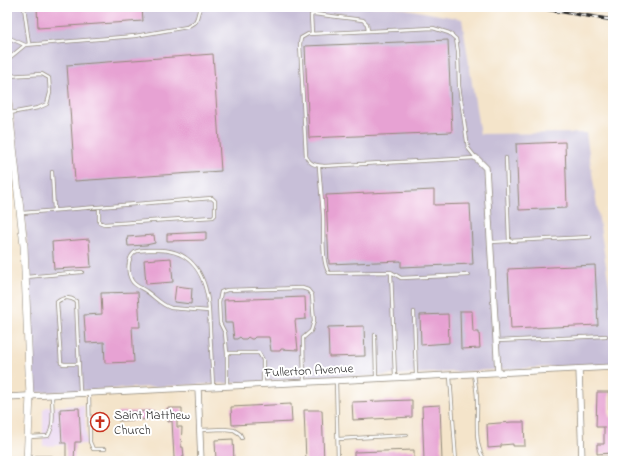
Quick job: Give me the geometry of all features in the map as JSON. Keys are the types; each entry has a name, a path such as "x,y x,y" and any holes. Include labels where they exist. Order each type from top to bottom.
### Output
{"street":[{"path":"7,93 10,114 10,141 16,170 21,213 25,277 30,396 27,459"},
{"path":"476,158 486,168 498,373"},
{"name":"Fullerton Avenue","path":"7,397 613,367"},
{"path":"579,369 582,460"},
{"path":"198,388 201,461"}],"lane":[{"path":"24,7 27,45"},
{"path":"7,36 27,45 134,36 187,27 198,18 200,7"},
{"path":"312,34 311,15 314,14 363,20 367,24 368,31"},
{"path":"433,28 449,32 456,39 459,86 468,148 476,158 319,166 313,165 308,161 306,156 300,44 301,38 308,34 433,28"},
{"path":"7,60 27,45"},
{"path":"7,76 42,74 49,78 50,93 47,104 38,108 10,114"},
{"path":"506,158 509,241"},
{"path":"319,166 325,262 326,270 329,273 392,272 401,278 470,275"},
{"path":"7,172 16,170"},
{"path":"52,172 54,210"},
{"path":"21,213 212,198 215,201 215,215 213,217 104,224 99,222 99,207"},
{"path":"490,242 590,237"},
{"path":"209,311 165,307 148,292 135,284 131,280 129,273 129,262 135,252 165,250 176,252 186,257 197,269 204,282 209,311 213,387"},
{"path":"25,277 82,272"},
{"path":"392,272 395,378"},
{"path":"227,386 227,354 225,333 220,323 219,302 221,292 227,290 302,288 308,290 312,295 314,322 311,331 303,338 304,382"},
{"path":"79,364 61,363 57,302 61,298 71,298 76,301 79,364 80,394"},
{"path":"414,312 416,377"},
{"path":"375,335 376,379"},
{"path":"496,341 606,336"},
{"path":"227,354 259,353 263,360 263,384"},
{"path":"474,374 477,400 478,446 486,461"},
{"path":"450,375 456,461"},
{"path":"336,380 338,461"},
{"path":"89,393 90,442 93,449 105,449"},
{"path":"28,437 48,436 51,432 52,395"},
{"path":"200,430 234,430 240,434 242,438"},
{"path":"338,439 407,435"},
{"path":"27,459 51,458"},
{"path":"582,460 613,458"},
{"path":"554,461 564,461"}],"shaded area":[{"path":"7,7 395,7 462,19 480,134 586,133 613,312 613,364 33,393 28,253 7,62"},
{"path":"84,405 87,444 43,446 43,410 46,407"}],"building":[{"path":"37,7 142,7 143,21 38,28"},
{"path":"448,40 452,132 309,138 305,46"},
{"path":"213,54 221,171 75,181 67,65"},
{"path":"565,142 567,208 519,210 516,144"},
{"path":"434,190 434,205 470,204 473,264 401,267 401,261 329,264 326,195"},
{"path":"206,232 206,240 167,241 167,234"},
{"path":"154,235 155,243 128,246 127,237"},
{"path":"89,239 91,267 54,269 52,242"},
{"path":"171,258 173,282 146,284 144,260"},
{"path":"595,265 598,325 511,329 508,269"},
{"path":"176,286 192,288 191,304 174,302"},
{"path":"138,292 140,327 132,327 134,362 105,363 104,342 86,343 84,315 102,314 101,293"},
{"path":"305,297 306,319 295,320 298,350 281,349 280,351 271,351 269,337 255,337 251,339 248,337 246,339 242,339 240,337 234,339 232,323 225,323 224,300"},
{"path":"460,311 472,311 473,332 479,332 480,348 461,349"},
{"path":"448,314 449,343 421,345 420,315"},
{"path":"364,326 365,356 329,357 328,327"},
{"path":"597,392 609,392 609,417 613,417 613,453 597,454 597,444 604,444 604,427 596,427"},
{"path":"412,400 412,417 353,420 352,402"},
{"path":"291,404 292,422 232,425 231,407"},
{"path":"440,405 442,461 424,461 422,406"},
{"path":"79,408 81,442 75,442 74,461 66,461 66,443 62,443 60,409"},
{"path":"167,408 182,408 182,415 177,415 177,427 182,427 181,447 183,447 183,461 176,461 174,458 172,421 168,422"},
{"path":"304,410 322,410 324,461 306,461"},
{"path":"154,411 155,419 118,421 117,412"},
{"path":"524,422 525,446 513,446 513,444 488,448 487,424"},
{"path":"233,439 234,461 216,461 215,440"},
{"path":"414,450 414,461 354,461 354,452"}],"railway":[{"path":"533,7 613,20"}],"place":[{"name":"Saint Matthew Church","path":"100,422"}]}
